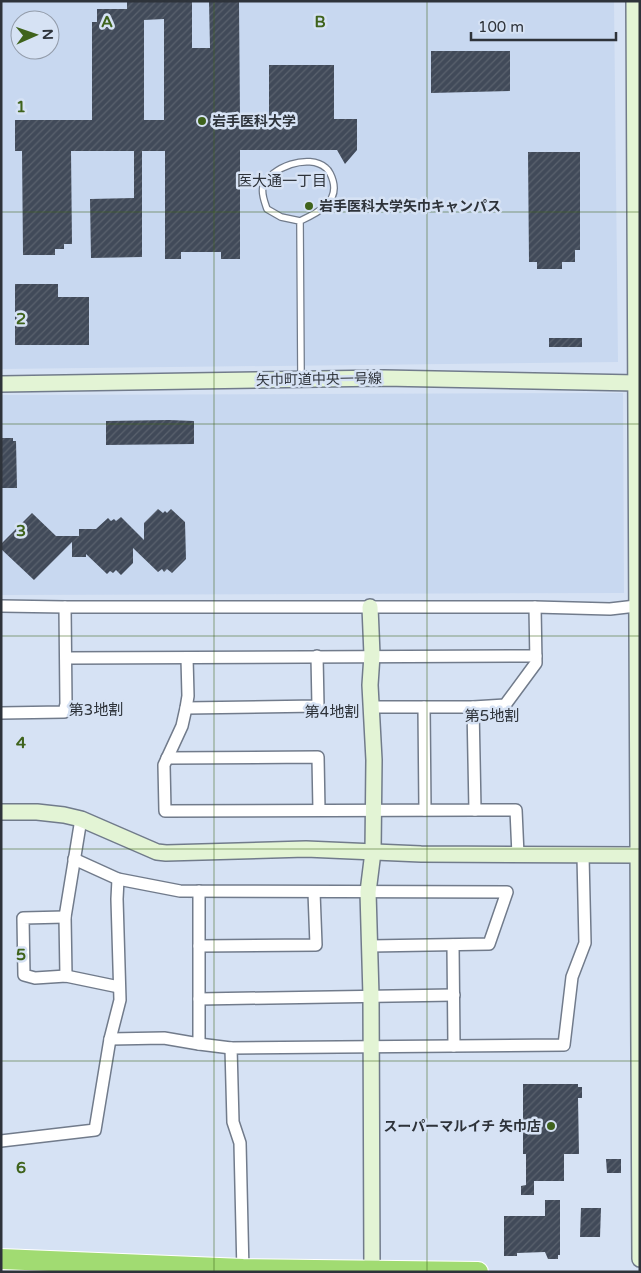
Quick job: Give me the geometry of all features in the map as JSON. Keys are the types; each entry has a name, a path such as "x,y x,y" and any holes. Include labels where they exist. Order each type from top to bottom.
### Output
{"highway":[{"path":"1,1259 36,1267 76,1272"},
{"path":"1,1268 478,1272"}],"street":[{"path":"634,1 639,383 638,583 636,606 639,792 640,1259"},
{"name":"矢巾町道中央一号線","path":"1,384 384,378 639,383"},
{"path":"1,606 610,608 636,606"},
{"path":"1,713 64,712 66,704 65,607"},
{"path":"370,607 372,656 370,685 374,760 373,852 368,892 371,996 372,1271"},
{"path":"371,707 505,706 536,663 535,607"},
{"path":"186,708 318,706 317,656"},
{"path":"66,658 536,656"},
{"path":"187,658 188,696 186,708 182,726 164,765 165,811 516,810 518,855"},
{"path":"424,707 425,810"},
{"path":"473,707 474,810"},
{"path":"167,758 318,757 319,810"},
{"path":"1,812 37,812 81,819 157,852 166,853 306,849 421,854 638,855"},
{"path":"66,976 65,917 81,819"},
{"path":"110,1039 164,1038 231,1048 564,1045 572,977 585,943 583,856"},
{"path":"74,859 118,879 180,891 507,892 489,944 370,946"},
{"path":"1,1141 95,1130 110,1039 120,1000 118,879"},
{"path":"199,891 199,1044"},
{"path":"199,946 316,945 314,892"},
{"path":"65,917 23,918 24,975 35,978 66,976 119,987"},
{"path":"453,945 454,1046"},
{"path":"199,999 454,995"},
{"path":"231,1048 233,1122 240,1143 243,1270"}],"lane":[{"path":"298,162 312,162 326,168 332,178 334,188 331,201 322,210 300,221 281,217 267,209 263,197 263,187 271,176 283,167 298,162"},
{"path":"300,221 301,379"}],"shaded area":[{"name":"岩手医科大学矢巾キャンパス","path":"1,1 614,1 618,362 1,369"},
{"path":"623,393 624,593 1,595 1,395"}],"building":[{"path":"127,1 192,1 192,48 210,48 209,1 239,1 240,119 269,119 269,65 334,65 334,119 357,119 357,150 345,164 337,150 240,150 240,259 221,259 221,252 181,252 181,259 165,259 165,151 142,151 142,257 91,258 90,199 134,198 134,151 71,151 72,244 64,244 64,249 55,249 55,255 23,255 22,151 15,151 15,120 92,120 92,22 97,22 97,9 127,9","holes":["164,19 164,120 144,120 144,20"]},
{"path":"431,51 510,51 510,91 431,93"},
{"path":"528,152 580,152 580,250 575,250 575,262 562,262 562,269 537,269 537,262 529,262"},
{"path":"15,284 58,284 58,297 89,297 89,345 15,345"},
{"path":"549,338 582,338 582,347 549,347"},
{"path":"106,421 194,421 194,444 106,445"},
{"path":"2,438 13,438 13,441 16,441 17,488 2,488"},
{"path":"158,509 163,513 165,511 167,513 171,509 185,522 186,559 172,573 167,569 164,572 162,569 158,572 133,548 133,563 121,575 116,570 113,573 110,571 107,574 86,554 86,557 72,557 72,542 34,580 1,549 1,544 32,513 56,536 79,536 79,529 96,529 108,518 111,521 114,519 116,521 121,517 144,540 144,523"},
{"name":"スーパーマルイチ 矢巾店","path":"523,1084 578,1084 578,1087 582,1087 582,1098 578,1098 579,1154 564,1154 564,1181 534,1181 534,1195 521,1195 521,1186 526,1185 526,1154 523,1154"},
{"path":"606,1159 621,1159 621,1173 607,1173"},
{"path":"545,1200 560,1200 560,1255 558,1255 558,1259 548,1259 545,1252 517,1253 517,1256 504,1256 504,1216 545,1216"},
{"path":"581,1208 601,1208 600,1237 580,1237"}],"place":[{"name":"岩手医科大学","path":"202,121"},
{"name":"岩手医科大学矢巾キャンパス","path":"309,206"},
{"name":"スーパーマルイチ 矢巾店","path":"551,1126"}],"district":[{"name":"医大通一丁目","path":"282,181"},
{"name":"第3地割","path":"96,710"},
{"name":"第4地割","path":"332,712"},
{"name":"第5地割","path":"492,716"}]}
